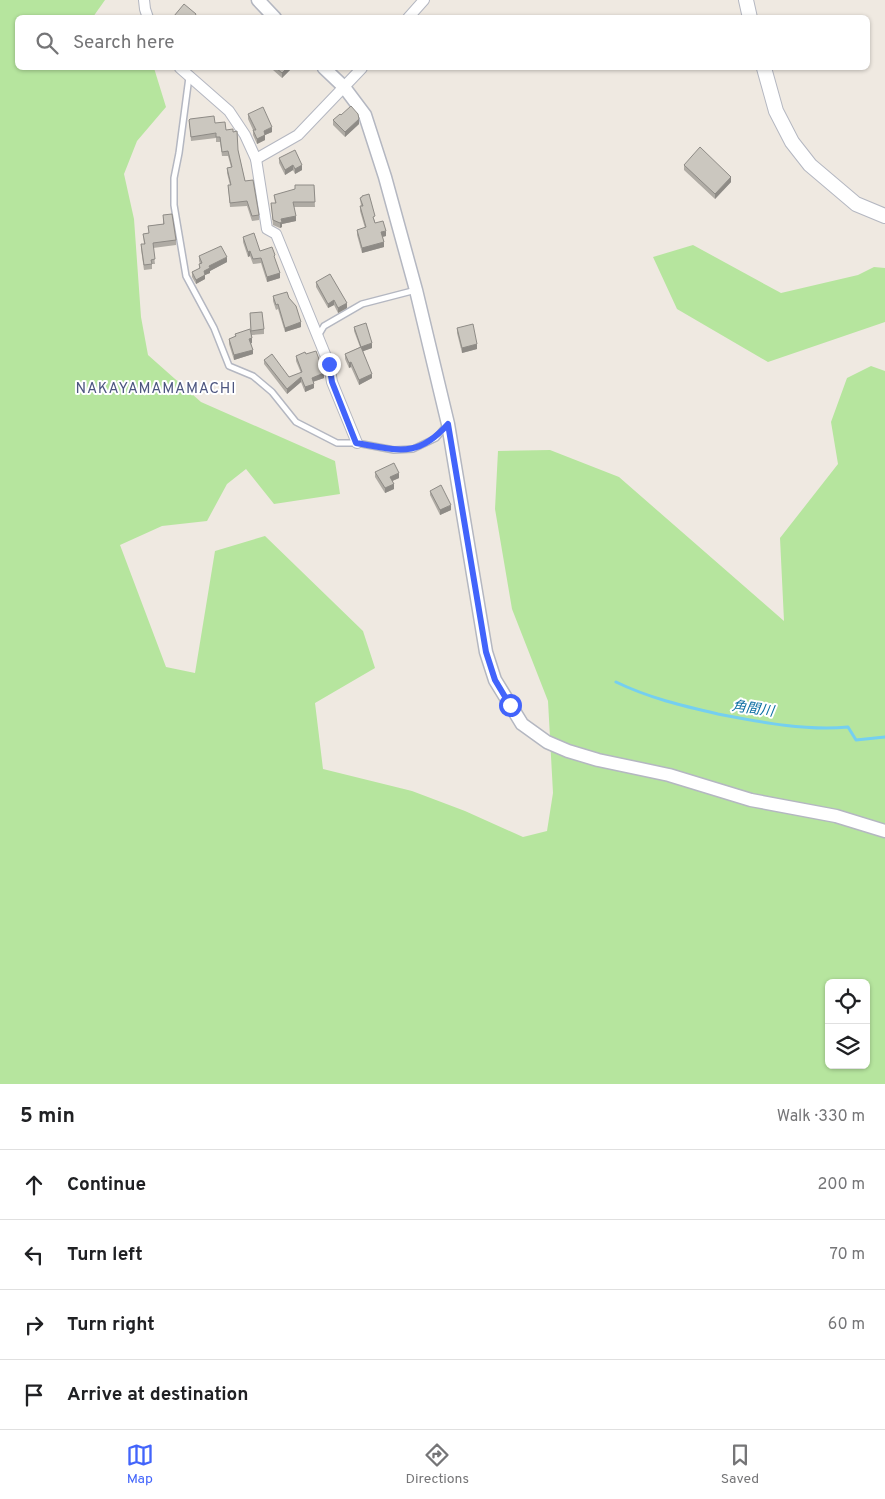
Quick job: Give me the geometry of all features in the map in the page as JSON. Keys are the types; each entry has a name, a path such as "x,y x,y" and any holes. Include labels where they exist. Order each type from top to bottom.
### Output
{"main road":[{"path":"746,0 749,15"},
{"path":"765,70 776,112 792,142 810,165 856,204 885,216"}],"street":[{"path":"144,0 147,15"},
{"path":"258,0 273,15"},
{"path":"411,15 424,0"},
{"path":"182,70 229,110 256,159 268,229 276,234 329,364 332,382 356,443"},
{"path":"326,70 344,87 365,116 386,177 416,290 448,424 486,652 495,680 522,724 547,742 598,760 669,775 751,800 836,816 885,831"},
{"path":"256,159 298,135 360,70"}],"lane":[{"path":"189,76 174,178 174,205 186,276 214,328 229,366 252,376 272,392 296,422 337,443 356,443 394,450 413,449 436,438 448,424"},
{"path":"317,337 324,326 362,304 416,290"}],"green space":[{"path":"0,0 105,0 94,15 15,15 15,70 155,70 166,107 137,141 124,174 134,219 141,317 148,355 201,402 335,461 340,494 274,504 246,469 227,484 207,521 162,526 120,545 166,667 195,673 215,551 265,536 363,631 375,668 315,703 323,769 412,791 465,811 523,837 547,831 553,793 548,701 512,609 495,509 498,451 550,450 619,477 784,621 780,538 838,464 831,422 847,378 871,366 885,371 885,1084 0,1084"},
{"path":"693,245 781,293 858,275 874,267 885,268 885,322 768,362 677,309 653,257"}],"building":[{"path":"184,4 196,14 196,15 175,15"},
{"path":"351,106 358,114 359,119 345,132 333,120"},
{"path":"263,107 272,127 264,131 265,135 257,139 253,130 256,130 248,114"},
{"path":"214,116 215,123 225,122 226,130 233,129 233,132 237,131 238,150 245,181 253,180 259,215 252,216 247,201 230,203 228,185 231,185 227,168 232,167 228,151 222,152 220,137 216,137 216,133 191,137 190,119"},
{"path":"700,147 731,177 715,194 684,165"},
{"path":"295,150 302,165 295,169 293,165 285,170 279,158"},
{"path":"295,185 314,185 315,202 293,202 296,216 281,219 282,222 280,223 273,220 271,203 276,203 274,195 295,189"},
{"path":"369,194 375,223 383,221 386,231 381,232 384,242 362,248 357,230 366,227 360,206 363,206 360,198"},
{"path":"172,214 176,240 153,243 155,259 151,260 152,264 144,265 141,244 145,244 143,234 149,233 148,226 164,224 163,215"},
{"path":"254,233 260,251 272,247 280,273 267,277 261,258 253,259 250,251 248,252 243,237"},
{"path":"221,246 227,257 209,266 210,268 204,271 205,275 196,280 192,272 200,268 199,264 202,263 199,256"},
{"path":"330,274 347,303 338,308 334,300 328,304 316,282"},
{"path":"287,292 289,298 296,306 301,322 285,328 278,304 276,305 273,296"},
{"path":"262,312 264,329 251,331 250,313"},
{"path":"366,323 372,343 361,347 354,327"},
{"path":"473,324 477,344 462,348 457,328"},
{"path":"250,329 252,338 249,339 253,350 234,355 229,339 236,336 235,334"},
{"path":"361,347 372,374 359,380 345,354"},
{"path":"316,351 324,373 312,378 314,384 305,387 301,377 287,389 264,360 272,354 289,377 302,372 296,356 305,352 306,354"},
{"path":"394,463 399,473 390,477 394,484 385,488 375,472"},
{"path":"441,485 451,505 440,510 430,491"}],"waterway":[{"name":"角間川","path":"616,682 628,688 679,705 718,714 799,727 848,727 856,740 885,737"}],"district":[{"name":"NAKAYAMAMAMACHI","path":"156,388"}],"route":[{"path":"329,364 332,382 356,443 394,450 413,449 436,438 448,424 486,652 495,680 510,705"}]}
